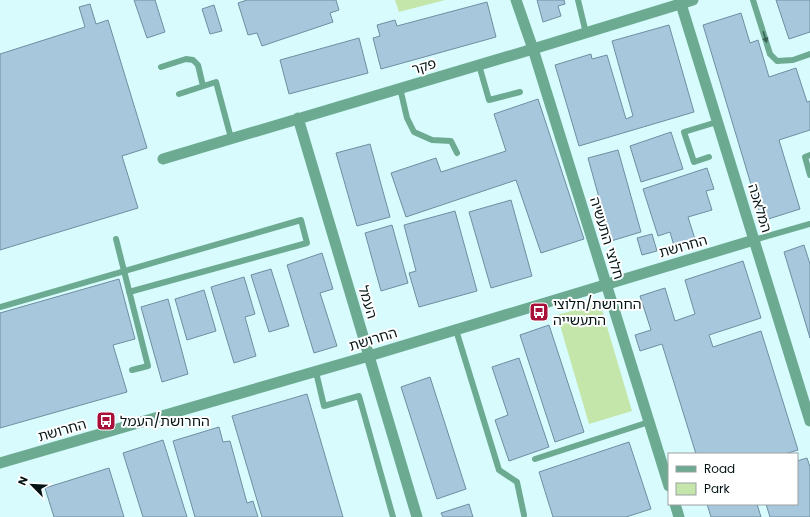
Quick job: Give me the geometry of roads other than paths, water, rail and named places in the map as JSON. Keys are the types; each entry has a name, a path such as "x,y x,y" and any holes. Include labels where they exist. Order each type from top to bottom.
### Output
{"street":[{"name":"חלוצי התעשיה","path":"516,0 533,49 668,483"},
{"name":"פקר","path":"163,159 692,0"},
{"name":"המלאכה","path":"681,4 810,421"},
{"name":"העמל","path":"298,118 417,517"},
{"name":"החרושת","path":"0,464 316,372 754,240"},
{"path":"675,505 679,517"}],"lane":[{"path":"578,0 586,33"},
{"path":"753,0 770,54 777,61 792,60 810,54"},
{"path":"161,67 186,59 193,60 198,65 203,86"},
{"path":"479,65 489,100 520,92"},
{"path":"179,94 216,82 231,138"},
{"path":"400,88 407,118 414,132 432,140 451,140 457,153"},
{"path":"709,157 694,162 684,132 717,122"},
{"path":"810,155 805,157 810,175"},
{"path":"0,307 301,220 307,243 129,292"},
{"path":"754,240 810,224"},
{"path":"116,239 148,366 132,370"},
{"path":"456,330 499,470 517,482 524,515"},
{"path":"316,372 324,406 359,396 393,517"},
{"path":"536,460 649,422"}],"place":[{"name":"החרושת/חלוצי התעשייה","path":"539,312"},
{"name":"החרושת/העמל","path":"106,421"}]}
